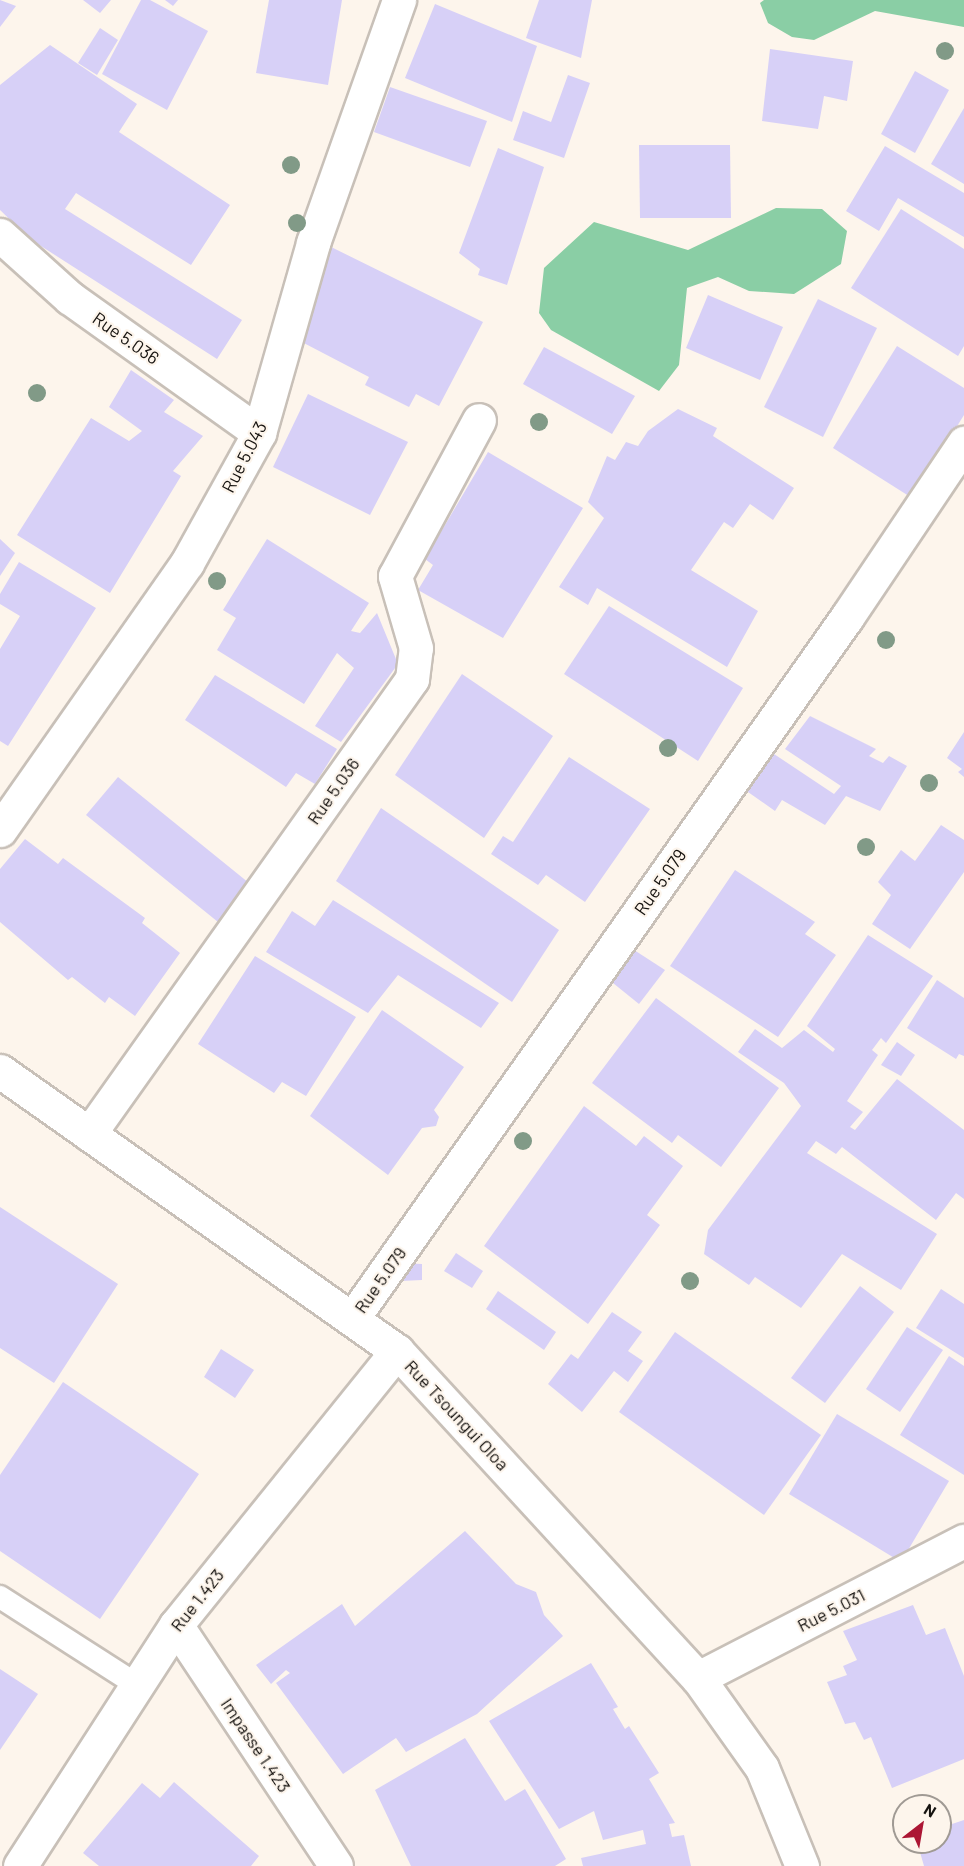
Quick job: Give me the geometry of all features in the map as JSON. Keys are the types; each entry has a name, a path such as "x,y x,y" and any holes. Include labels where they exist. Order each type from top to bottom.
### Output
{"street":[{"name":"Rue 5.043","path":"0,830 187,563 259,433 312,243 399,0"},
{"name":"Rue 5.036","path":"0,235 70,298 259,433"},
{"name":"Rue 5.036","path":"88,1134 412,680 416,648 395,576 479,420"},
{"name":"Rue 5.079","path":"352,1319 847,617 964,443"},
{"name":"Rue Tsoungui Oloa","path":"0,1071 397,1351 698,1678 762,1768 802,1866"},
{"name":"Rue 1.423","path":"20,1866 176,1625 397,1351"},
{"name":"Rue 5.031","path":"698,1678 964,1541"},
{"name":"Impasse 1.423","path":"176,1625 336,1866"}],"lane":[{"path":"0,1597 137,1685"}],"green space":[{"path":"764,0 964,0 964,27 875,11 814,40 792,37 768,23 760,3"},
{"path":"776,208 822,209 847,231 841,264 794,294 749,291 718,277 687,288 679,365 659,391 551,330 539,313 544,268 594,222 688,250"}],"building":[{"path":"0,0 16,6 0,27"},
{"path":"83,0 111,0 100,13"},
{"path":"141,0 150,0 208,31 167,110 102,74"},
{"path":"165,0 178,0 173,6"},
{"path":"269,0 342,0 328,85 256,73"},
{"path":"539,0 592,0 581,58 526,38"},
{"path":"435,4 537,46 512,122 405,78"},
{"path":"100,28 118,40 97,75 78,63"},
{"path":"50,45 137,104 119,132 230,205 191,265 76,193 65,209 242,320 217,359 30,239 0,210 0,85"},
{"path":"770,49 853,61 847,101 824,96 818,129 762,121"},
{"path":"915,71 949,90 915,153 881,134"},
{"path":"568,75 590,83 564,158 513,140 523,111 551,122"},
{"path":"390,87 487,121 470,167 374,132"},
{"path":"964,108 964,184 931,164"},
{"path":"639,145 730,145 731,218 640,218"},
{"path":"885,146 964,193 964,237 898,198 879,231 846,211"},
{"path":"498,148 544,167 507,285 478,275 480,269 459,253"},
{"path":"901,209 964,249 964,346 958,356 851,288"},
{"path":"321,242 483,322 439,406 416,394 409,407 365,385 369,377 298,340"},
{"path":"708,295 783,327 760,380 686,348"},
{"path":"818,299 877,328 823,437 764,407"},
{"path":"897,346 964,388 964,415 912,498 833,448"},
{"path":"544,347 635,396 612,434 523,384"},
{"path":"131,370 174,400 164,412 203,436 173,471 181,476 110,593 17,535 91,418 129,441 142,431 109,407"},
{"path":"308,394 408,442 370,515 273,467"},
{"path":"678,409 717,428 713,436 794,488 773,520 750,504 733,528 724,522 691,570 758,611 727,667 597,588 588,605 559,587 604,518 588,502 607,456 615,460 626,442 638,446 648,431"},
{"path":"488,452 583,508 503,638 418,590 433,565 425,559"},
{"path":"0,539 15,553 0,576"},
{"path":"267,539 369,603 351,631 360,633 377,613 398,664 341,742 315,726 354,668 337,653 304,704 217,650 236,618 223,610"},
{"path":"19,562 96,608 8,746 0,741 0,649 20,616 0,604 0,594"},
{"path":"609,606 743,688 698,761 564,674"},
{"path":"462,674 553,736 484,838 395,775"},
{"path":"215,675 337,749 315,784 296,773 286,787 185,720"},
{"path":"810,716 876,749 869,756 883,763 889,756 907,766 880,811 846,796 825,825 782,800 775,811 748,792 746,785 768,750 834,794 841,786 785,749"},
{"path":"964,732 964,777 958,772 962,769 947,758"},
{"path":"569,757 650,809 585,902 546,875 538,885 491,854 503,836 513,842"},
{"path":"118,777 249,883 218,922 86,815"},
{"path":"381,808 559,930 512,1002 336,881"},
{"path":"941,825 964,840 964,872 910,949 872,924 891,895 878,882 901,850 915,861"},
{"path":"25,839 58,864 63,858 145,918 142,923 180,953 135,1016 109,997 105,1003 72,977 68,980 0,922 0,869"},
{"path":"735,870 815,922 805,934 836,955 778,1037 670,966"},
{"path":"333,900 499,1003 481,1028 398,975 368,1013 266,952 292,911 315,926"},
{"path":"868,935 933,976 886,1043 881,1038 872,1050 878,1055 847,1101 863,1112 850,1127 855,1130 897,1079 964,1130 964,1199 956,1193 936,1220 842,1147 836,1154 816,1141 807,1153 937,1234 901,1290 842,1254 801,1308 755,1277 749,1285 704,1254 708,1230 801,1106 784,1083 738,1052 755,1029 782,1048 804,1030 833,1052 835,1049 807,1026"},
{"path":"631,948 665,970 639,1004 608,979"},
{"path":"255,956 356,1017 306,1096 282,1082 274,1093 198,1044"},
{"path":"937,980 964,998 964,1056 959,1054 956,1059 907,1028"},
{"path":"656,998 779,1088 721,1167 678,1135 672,1143 592,1083"},
{"path":"382,1010 464,1067 434,1110 439,1117 436,1126 422,1128 388,1175 310,1116"},
{"path":"897,1042 915,1055 901,1076 881,1065"},
{"path":"584,1106 636,1146 644,1136 683,1166 647,1215 660,1225 588,1324 484,1246"},
{"path":"0,1207 118,1284 54,1383 0,1348"},
{"path":"456,1253 483,1271 472,1288 444,1271"},
{"path":"401,1263 422,1264 422,1280 401,1281"},
{"path":"860,1286 894,1312 825,1403 791,1378"},
{"path":"941,1289 964,1304 964,1358 916,1328"},
{"path":"498,1291 556,1332 544,1350 486,1309"},
{"path":"612,1312 642,1332 628,1351 643,1361 628,1382 614,1371 582,1412 548,1384 571,1354 578,1359"},
{"path":"907,1327 943,1350 900,1412 866,1389"},
{"path":"675,1332 821,1435 764,1515 619,1412"},
{"path":"221,1349 254,1370 235,1398 204,1377"},
{"path":"949,1356 964,1366 964,1475 900,1435"},
{"path":"63,1382 199,1474 100,1619 0,1551 0,1475"},
{"path":"837,1414 949,1481 901,1562 789,1494"},
{"path":"465,1531 516,1584 536,1592 544,1615 563,1636 477,1714 406,1752 396,1738 343,1774 276,1683 290,1673 286,1670 271,1684 256,1665 342,1604 355,1626"},
{"path":"913,1605 926,1635 945,1628 964,1676 964,1759 892,1788 871,1737 864,1740 855,1722 845,1724 827,1682 847,1675 843,1666 857,1660 843,1631"},
{"path":"591,1663 618,1707 613,1709 625,1729 629,1726 659,1773 649,1779 675,1823 669,1824 672,1837 684,1835 691,1866 583,1866 581,1858 646,1844 643,1830 603,1840 594,1811 559,1829 489,1721"},
{"path":"0,1669 38,1694 0,1750"},
{"path":"465,1738 505,1801 525,1789 566,1859 555,1866 411,1866 375,1790"},
{"path":"174,1782 259,1856 251,1866 99,1866 83,1853 142,1783 160,1798"},
{"path":"964,1820 964,1866 924,1866 920,1854 952,1854 952,1824"}]}
